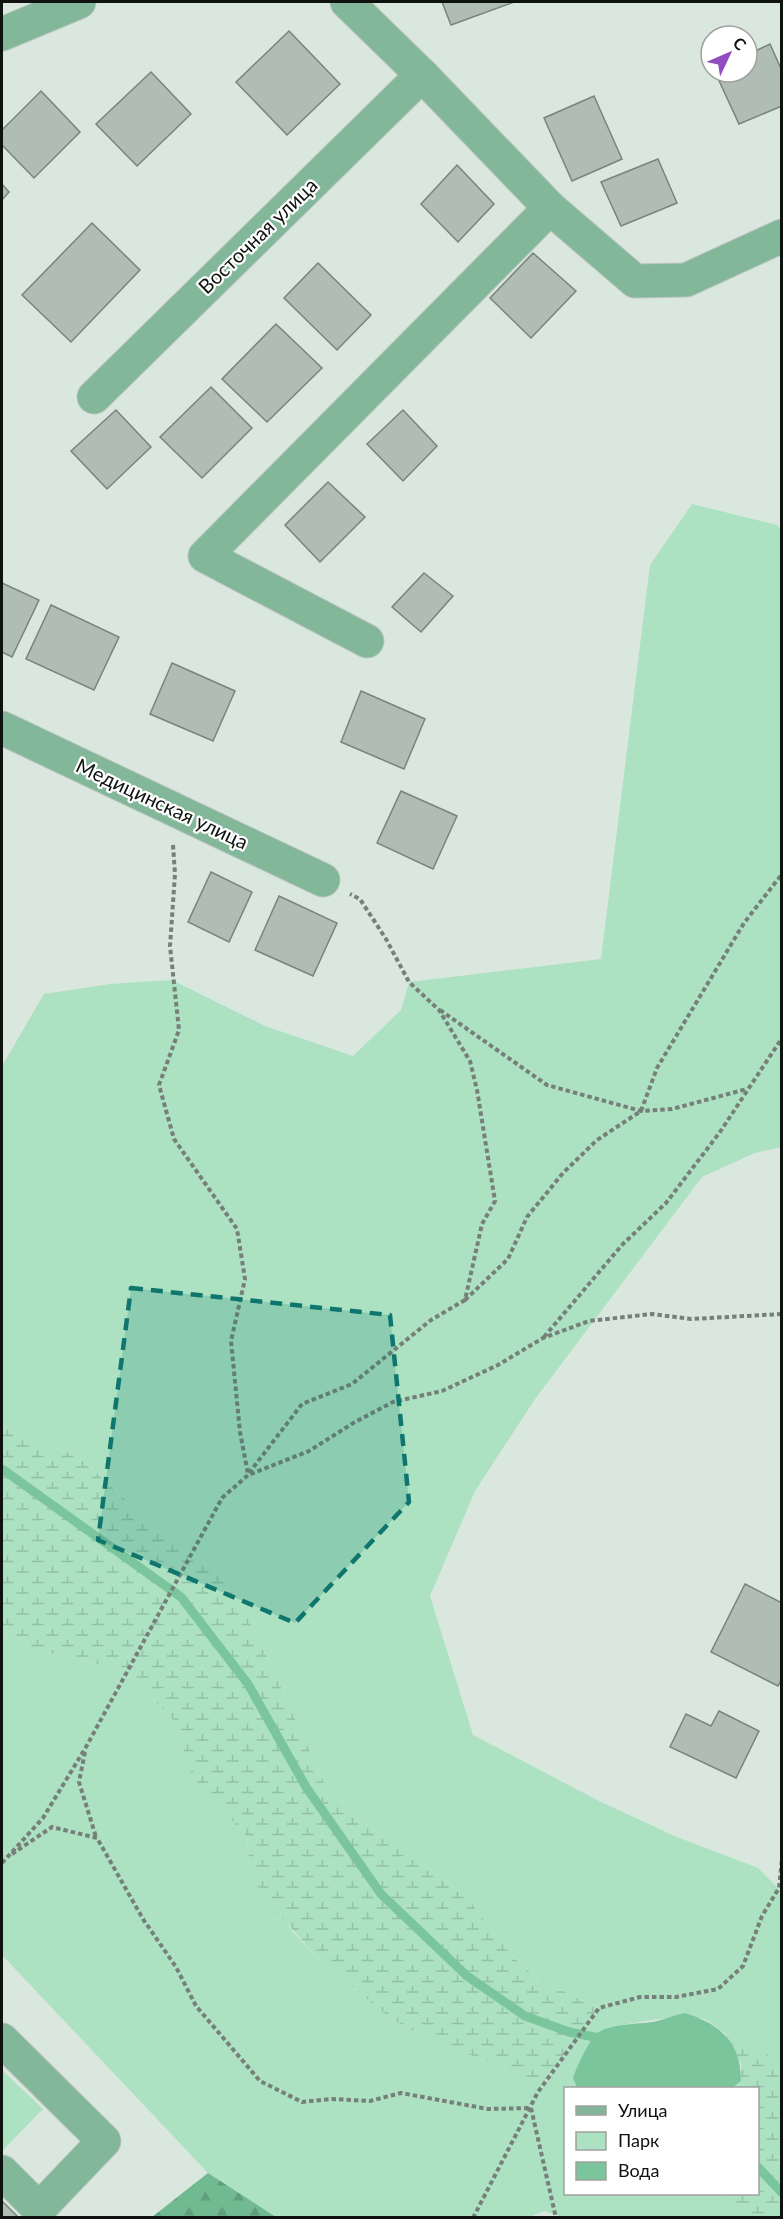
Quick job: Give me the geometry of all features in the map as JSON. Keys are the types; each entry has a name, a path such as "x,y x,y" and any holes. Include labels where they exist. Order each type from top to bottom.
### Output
{"street":[{"path":"2,34 79,2"},
{"path":"347,2 422,75 550,208 636,281 686,280 782,236"},
{"name":"Восточная улица","path":"94,397 422,75"},
{"path":"367,641 205,556 550,208"},
{"name":"Медицинская улица","path":"2,728 322,880"},
{"path":"2,2040 104,2141 39,2209 2,2172"}],"path":[{"path":"171,808 175,874 170,946 179,1030 159,1084 174,1139 237,1229 245,1278 231,1341 240,1432 248,1475"},
{"path":"2,1863 43,1818 86,1747 222,1498 248,1475 302,1404 352,1384 431,1320 465,1300 508,1259 527,1217 563,1173 597,1140 641,1111 657,1068 744,923 782,874"},
{"path":"322,880 360,899 386,939 409,982 439,1010 547,1085 641,1111 672,1109 747,1089"},
{"path":"439,1010 470,1061 495,1201 482,1224 465,1300"},
{"path":"543,1338 622,1245 666,1203 720,1132 782,1038"},
{"path":"248,1475 309,1451 355,1422 393,1402 442,1391 498,1365 543,1338 589,1321 652,1314 691,1319 782,1314"},
{"path":"86,1747 79,1782 97,1838 143,1918 176,1967 196,2006 260,2081 302,2102 332,2099 370,2102 401,2093 488,2109 530,2108"},
{"path":"8,1857 52,1827 97,1838"},
{"path":"472,2217 538,2092 599,2008 640,1997 675,1997 718,1989 743,1966 762,1917 780,1889 782,1859"},
{"path":"530,2108 556,2217"}],"highlighted area":[{"path":"131,1288 390,1315 409,1502 295,1623 98,1540"}],"green space":[{"path":"692,504 777,525 782,531 781,1147 755,1153 702,1177 535,1399 475,1491 430,1596 473,1735 603,1803 677,1837 758,1868 781,1891 781,2068 760,2051 723,2032 704,2019 666,2018 632,2023 597,2034 587,2048 573,2078 577,2087 564,2087 564,2195 716,2195 731,2204 744,2217 565,2218 544,2211 527,2218 276,2217 208,2173 2,1955 2,1636 22,1646 127,1672 174,1721 183,1745 224,1810 247,1837 250,1869 292,1931 320,1960 390,2018 443,2047 493,2062 519,2082 539,2092 599,2008 539,1980 513,1957 469,1900 402,1845 368,1827 326,1787 265,1652 240,1604 218,1574 193,1551 135,1508 77,1455 24,1441 2,1425 2,1066 44,994 110,984 172,980 265,1026 353,1056 401,1010 409,982 601,959 650,565"},
{"path":"2,1425 24,1441 77,1455 135,1508 193,1551 218,1574 240,1604 265,1652 326,1787 368,1827 402,1845 469,1900 513,1957 539,1980 599,2008 538,2092 519,2082 493,2062 443,2047 390,2018 320,1960 262,1896 250,1869 247,1837 193,1778 174,1721 127,1672 22,1646 2,1636"},
{"path":"724,2032 763,2050 781,2068 781,2217 744,2217 731,2204 716,2195 759,2195 759,2087 733,2087 741,2081 741,2064"},
{"path":"2,2070 43,2109 3,2150 2,2149"},
{"path":"208,2173 276,2217 152,2217"}],"water":[{"path":"685,2013 718,2029 733,2045 740,2067 741,2081 733,2087 577,2087 574,2074 594,2036 613,2027 653,2022"}],"building":[{"path":"442,2 514,2 451,25"},
{"path":"289,31 340,84 287,135 236,82"},
{"path":"770,44 782,71 782,106 739,124 721,84 759,84 759,49"},
{"path":"151,72 191,114 137,166 96,124"},
{"path":"41,91 80,132 34,178 2,145 2,130"},
{"path":"594,96 622,159 572,181 544,118"},
{"path":"658,159 677,203 621,226 601,182"},
{"path":"457,165 494,204 458,242 421,204"},
{"path":"2,184 9,192 2,200"},
{"path":"92,223 140,270 71,342 22,295"},
{"path":"533,253 576,291 531,338 490,298"},
{"path":"318,263 371,315 337,350 284,298"},
{"path":"276,324 322,368 267,422 222,379"},
{"path":"211,387 252,428 202,478 160,437"},
{"path":"116,410 151,447 107,489 71,451"},
{"path":"403,410 437,446 403,481 367,444"},
{"path":"328,482 365,517 320,562 285,525"},
{"path":"424,573 453,596 421,632 392,607"},
{"path":"2,583 39,600 12,657 2,652"},
{"path":"51,605 119,637 94,690 26,659"},
{"path":"172,663 235,691 213,741 150,714"},
{"path":"361,691 425,719 404,769 341,742"},
{"path":"401,791 457,816 433,869 377,843"},
{"path":"211,872 252,892 229,942 188,922"},
{"path":"279,896 337,923 313,976 255,950"},
{"path":"745,1584 782,1603 782,1679 778,1686 711,1652"},
{"path":"719,1711 759,1731 736,1778 670,1747 686,1714 711,1726"},
{"path":"2,2201 19,2218 2,2218"}],"waterway":[{"path":"2,1469 181,1597 248,1684 306,1787 381,1894 467,1976 525,2016 569,2032 605,2039"},
{"path":"759,2168 782,2193"}]}
